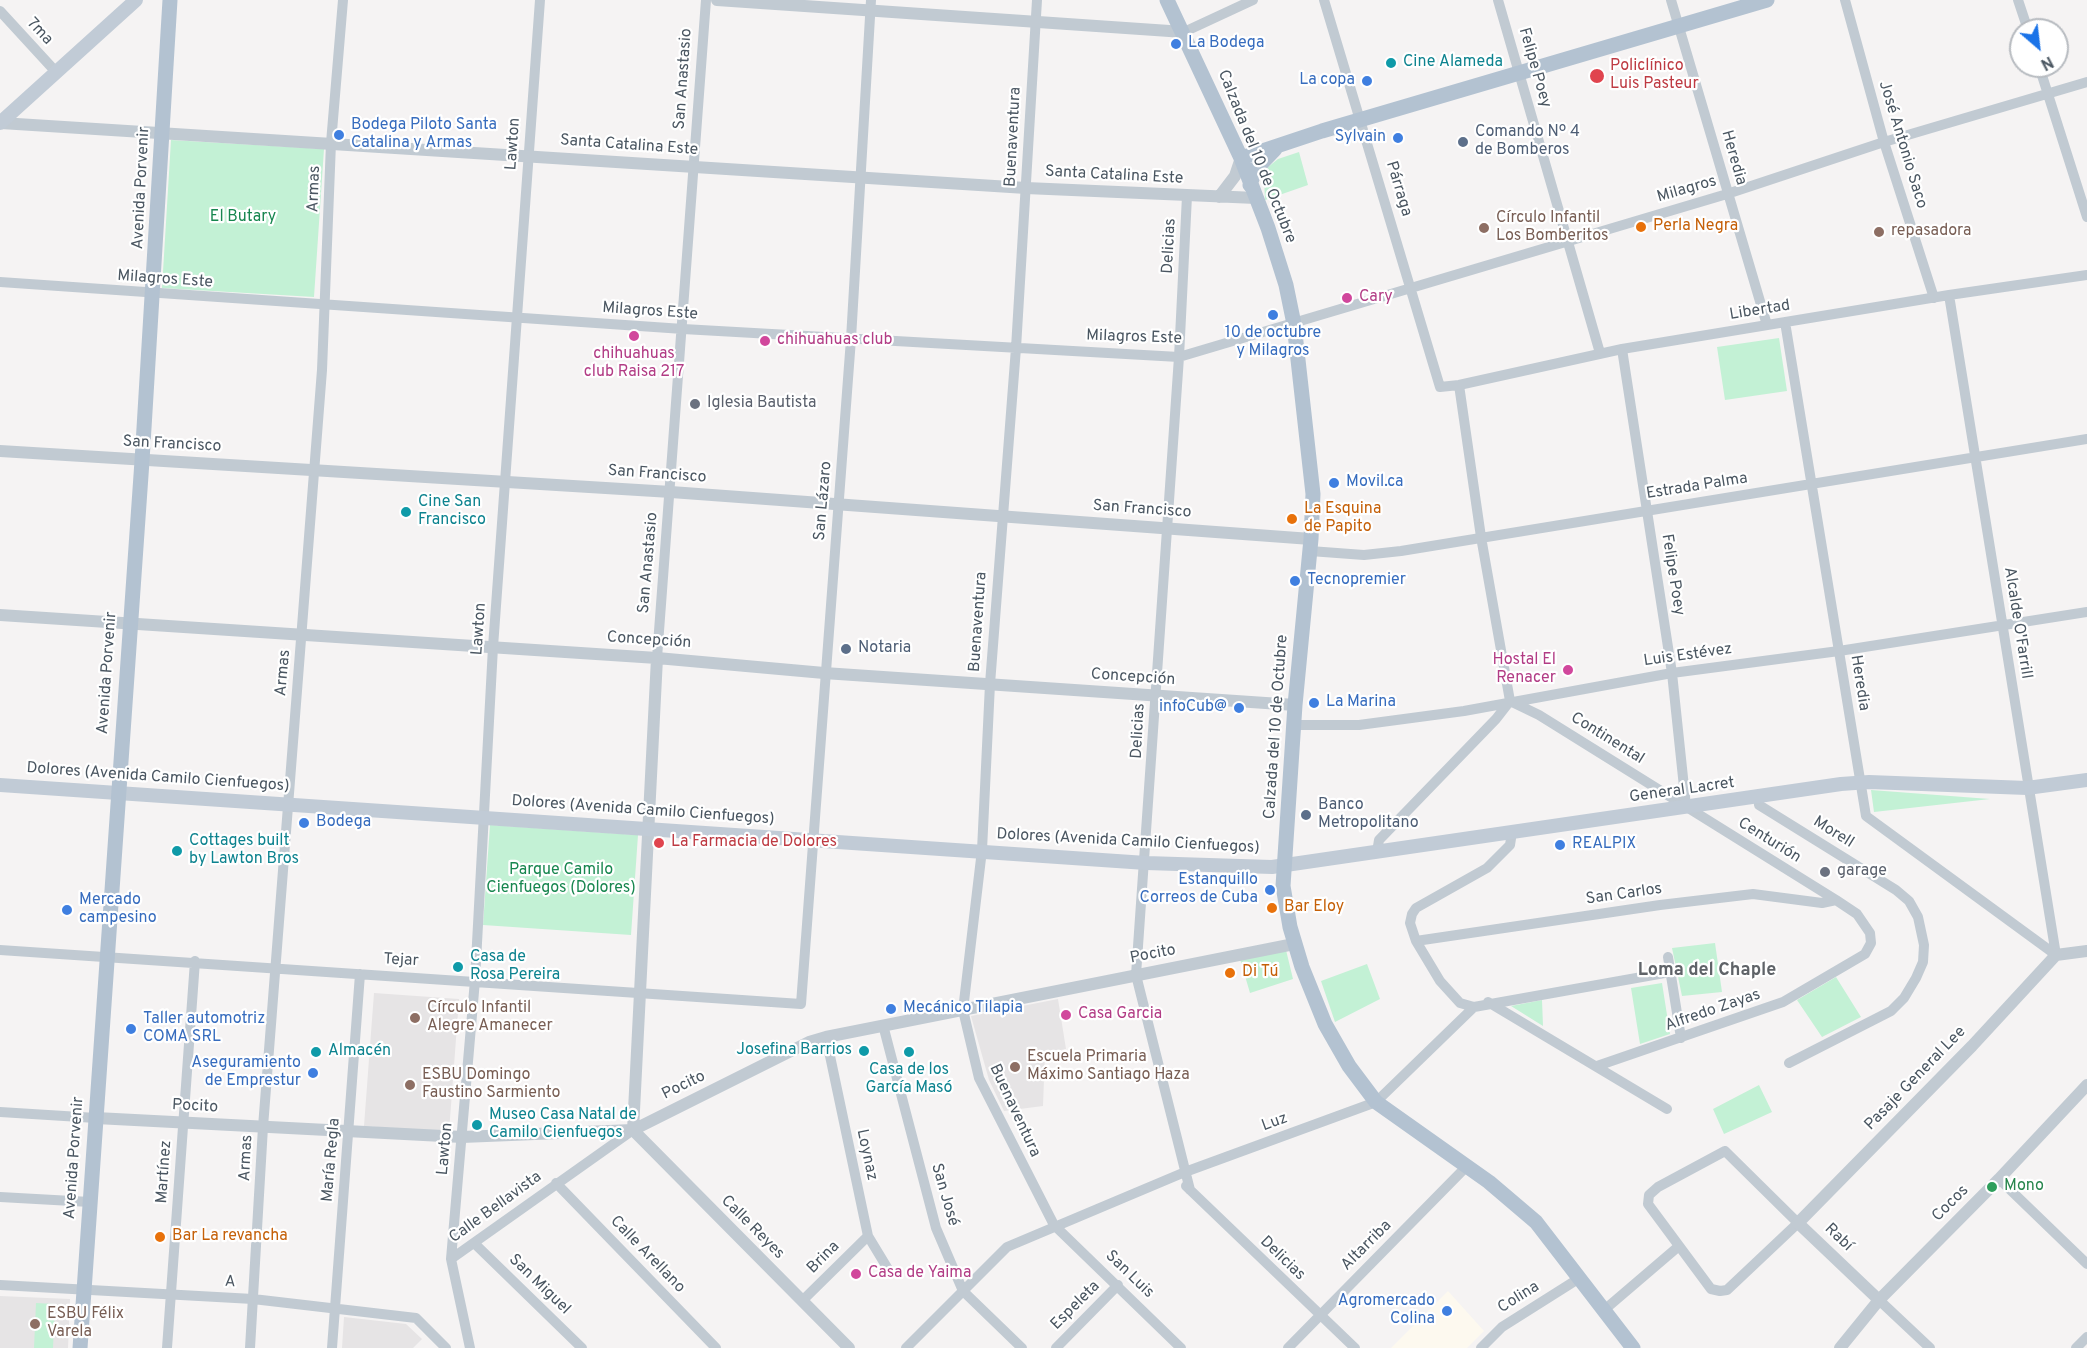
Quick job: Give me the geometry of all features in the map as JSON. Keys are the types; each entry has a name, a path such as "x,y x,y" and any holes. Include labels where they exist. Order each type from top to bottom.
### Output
{"main road":[{"path":"0,123 136,0"},
{"name":"Avenida Porvenir","path":"80,1348 117,792 142,461 170,0"},
{"name":"Calzada del 10 de Octubre","path":"1167,0 1184,32 1241,158 1280,261 1294,324 1313,494 1311,545 1295,705 1284,866 1285,907 1294,944 1325,1024 1349,1066 1376,1102 1467,1166 1536,1222 1633,1348"},
{"path":"1241,158 1361,119 1521,74 1767,0"},
{"path":"1253,191 1259,164 1280,145"},
{"name":"General Lacret","path":"1284,866 1860,782 2027,788 2087,780"},
{"name":"Dolores (Avenida Camilo Cienfuegos)","path":"0,785 287,802 485,818 815,838 1146,863 1234,867 1284,866"}],"street":[{"name":"Armas","path":"250,1348 263,1127 287,802 303,635 315,468 325,304 331,143 343,0"},
{"name":"Lawton","path":"451,1259 475,980 493,647 540,0"},
{"name":"San Anastasio","path":"633,1130 657,658 706,0"},
{"path":"717,0 871,4 1184,32 1253,0"},
{"name":"Buenaventura","path":"1037,0 1016,348 1001,517 990,684 982,850 963,1010 979,1078 1054,1225"},
{"name":"Párraga","path":"1324,0 1440,387"},
{"name":"Felipe Poey","path":"1498,0 1600,353"},
{"name":"Heredia","path":"1671,0 1767,325"},
{"name":"José Antonio Saco","path":"1845,0 1884,142 1934,298"},
{"path":"2019,0 2024,18"},
{"name":"San Lázaro","path":"801,1004 815,838 824,673 851,339 871,4"},
{"name":"7ma","path":"0,11 56,72"},
{"path":"2043,78 2087,217"},
{"name":"Milagros","path":"1294,324 1566,240 1727,194 1884,142 2087,82"},
{"name":"Santa Catalina Este","path":"0,123 1026,188 1187,196 1219,196 1253,191"},
{"path":"1219,196 1235,176 1241,158"},
{"name":"Delicias","path":"1187,196 1179,357 1146,863 1136,975 1181,1174 1190,1190 1355,1348"},
{"name":"Libertad","path":"1440,387 1459,385 1622,349 1949,295 2087,275"},
{"name":"Milagros Este","path":"0,282 153,295 325,304 683,329 1179,357 1294,324"},
{"name":"Alcalde O'Farrill","path":"1949,295 2056,956"},
{"name":"Heredia","path":"1785,322 1809,484 1866,816 2056,956"},
{"name":"Felipe Poey","path":"1622,349 1672,673 1686,806"},
{"path":"1377,852 1379,840 1496,719 1510,701 1481,537 1459,385"},
{"name":"Estrada Palma","path":"1311,545 1364,555 2087,439"},
{"name":"San Francisco","path":"0,451 142,461 315,468 504,483 671,492 1167,529 1311,545"},
{"name":"Luis Estévez","path":"1294,725 1359,725 1464,711 1672,673 1839,651 2087,612"},
{"name":"Concepción","path":"0,615 657,658 824,673 1295,705"},
{"name":"Continental","path":"1510,701 1539,715 1686,806"},
{"name":"Morell","path":"1758,796 1759,805 1896,890 1909,901 1917,917 1924,945 1923,962 1916,978 1904,998 1891,1011 1789,1063"},
{"name":"Centurión","path":"1686,806 1836,900"},
{"path":"1474,1007 1460,1003 1450,996 1416,941 1410,923 1416,908 1487,868 1510,845 1512,832"},
{"name":"San Carlos","path":"1416,941 1660,905 1753,894 1822,903 1836,900"},
{"name":"Alfredo Zayas","path":"1597,1066 1783,1002 1865,954 1871,943 1865,922 1836,900"},
{"name":"Pocito","path":"0,1112 350,1133 462,1137 633,1130 809,1042 826,1037 1294,944"},
{"name":"Tejar","path":"0,950 475,980 801,1004"},
{"path":"2056,956 2087,951"},
{"name":"Pasaje General Lee","path":"1798,1223 1972,1046 2056,956"},
{"path":"1668,957 1681,1038"},
{"name":"Martínez","path":"167,1348 195,962"},
{"name":"Luz","path":"906,1348 1007,1247 1054,1225 1181,1174 1376,1102 1474,1007 1488,1002 1671,972"},
{"name":"María Regla","path":"332,1348 350,1133 360,974"},
{"path":"1488,1002 1667,1109"},
{"name":"San José","path":"883,1025 936,1228 963,1291 1022,1348"},
{"name":"Loynaz","path":"826,1037 868,1236 891,1274"},
{"name":"Cocos","path":"1840,1348 1879,1300 1999,1179 2087,1085"},
{"name":"Calle Bellavista","path":"470,1348 451,1259 633,1130"},
{"name":"Calle Reyes","path":"633,1130 849,1348"},
{"name":"Rabí","path":"1679,1246 1648,1204 1649,1195 1725,1151 1930,1348"},
{"name":"Altarriba","path":"1288,1348 1467,1166"},
{"path":"1999,1179 2087,1264"},
{"name":"Calle Arellano","path":"556,1183 717,1348"},
{"path":"0,1197 90,1202"},
{"path":"1603,1311 1679,1246 1711,1289 1727,1290 1798,1223"},
{"name":"San Luis","path":"1054,1225 1181,1348"},
{"name":"Brina","path":"802,1302 868,1236"},
{"name":"San Miguel","path":"474,1243 582,1348"},
{"name":"Colina","path":"1481,1348 1502,1327 1578,1279"},
{"name":"A","path":"0,1285 253,1299 416,1318 446,1348"},
{"name":"Espeleta","path":"1056,1348 1118,1285"},
{"path":"2076,1348 2087,1337"}],"shaded area":[{"name":"ESBU Domingo Faustino Sarmiento","path":"374,993 459,999 449,1132 364,1126"},
{"name":"Escuela Primaria Máximo Santiago Haza","path":"1058,999 1066,1049 1045,1053 1043,1106 1004,1111 989,1080 971,1016"},
{"name":"Agromercado Colina","path":"1448,1291 1484,1331 1467,1348 1391,1348"},
{"name":"ESBU Félix Varela","path":"0,1296 70,1299 68,1348 0,1348"},
{"path":"344,1317 406,1324 422,1339 413,1348 342,1348"}],"green space":[{"name":"El Butary","path":"171,140 324,149 314,297 162,288"},
{"path":"1299,152 1308,185 1265,200 1264,178 1268,167 1278,159"},
{"path":"1779,338 1787,391 1725,400 1717,347"},
{"path":"1871,790 1990,799 1874,812"},
{"name":"Parque Camilo Cienfuegos (Dolores)","path":"490,825 638,835 631,935 483,925"},
{"path":"1715,943 1722,992 1682,996 1672,948"},
{"path":"1286,950 1293,979 1250,993 1240,959"},
{"path":"1367,964 1380,999 1335,1022 1321,981"},
{"path":"1836,977 1861,1017 1822,1037 1797,1000"},
{"path":"1662,983 1670,1034 1640,1044 1631,988"},
{"path":"1542,1000 1543,1026 1511,1006"},
{"path":"1759,1085 1772,1112 1724,1134 1713,1109"},
{"path":"36,1303 55,1304 53,1348 34,1348"}],"place":[{"name":"La Bodega","path":"1176,44"},
{"name":"Cine Alameda","path":"1391,63"},
{"name":"Policlínico Luis Pasteur","path":"1597,76"},
{"name":"La copa","path":"1367,81"},
{"name":"Bodega Piloto Santa Catalina y Armas","path":"339,135"},
{"name":"Sylvain","path":"1398,138"},
{"name":"Comando Nº 4 de Bomberos","path":"1463,142"},
{"name":"Perla Negra","path":"1641,227"},
{"name":"Círculo Infantil Los Bomberitos","path":"1484,228"},
{"name":"repasadora","path":"1879,232"},
{"name":"Cary","path":"1347,298"},
{"name":"10 de octubre y Milagros","path":"1273,315"},
{"name":"chihuahuas club Raisa 217","path":"634,336"},
{"name":"chihuahuas club","path":"765,341"},
{"name":"Iglesia Bautista","path":"695,404"},
{"name":"Movil.ca","path":"1334,483"},
{"name":"Cine San Francisco","path":"406,512"},
{"name":"La Esquina de Papito","path":"1292,519"},
{"name":"Tecnopremier","path":"1295,581"},
{"name":"Notaria","path":"846,649"},
{"name":"Hostal El Renacer","path":"1568,670"},
{"name":"La Marina","path":"1314,703"},
{"name":"infoCub@","path":"1239,708"},
{"name":"Banco Metropolitano","path":"1306,815"},
{"name":"Bodega","path":"304,823"},
{"name":"La Farmacia de Dolores","path":"659,843"},
{"name":"REALPIX","path":"1560,845"},
{"name":"Cottages built by Lawton Bros","path":"177,851"},
{"name":"garage","path":"1825,872"},
{"name":"Estanquillo Correos de Cuba","path":"1270,890"},
{"name":"Bar Eloy","path":"1272,908"},
{"name":"Mercado campesino","path":"67,910"},
{"name":"Casa de Rosa Pereira","path":"458,967"},
{"name":"Di Tú","path":"1230,973"},
{"name":"Mecánico Tilapia","path":"891,1009"},
{"name":"Casa Garcia","path":"1066,1015"},
{"name":"Círculo Infantil Alegre Amanecer","path":"415,1018"},
{"name":"Taller automotriz COMA SRL","path":"131,1029"},
{"name":"Josefina Barrios","path":"864,1051"},
{"name":"Almacén","path":"316,1052"},
{"name":"Casa de los García Masó","path":"909,1052"},
{"name":"Escuela Primaria Máximo Santiago Haza","path":"1015,1067"},
{"name":"Aseguramiento de Emprestur","path":"313,1073"},
{"name":"ESBU Domingo Faustino Sarmiento","path":"410,1085"},
{"name":"Museo Casa Natal de Camilo Cienfuegos","path":"477,1125"},
{"name":"Mono","path":"1992,1187"},
{"name":"Bar La revancha","path":"160,1237"},
{"name":"Casa de Yaima","path":"856,1274"},
{"name":"Agromercado Colina","path":"1447,1311"},
{"name":"ESBU Félix Varela","path":"35,1324"}],"district":[{"name":"Loma del Chaple","path":"1707,971"}]}
